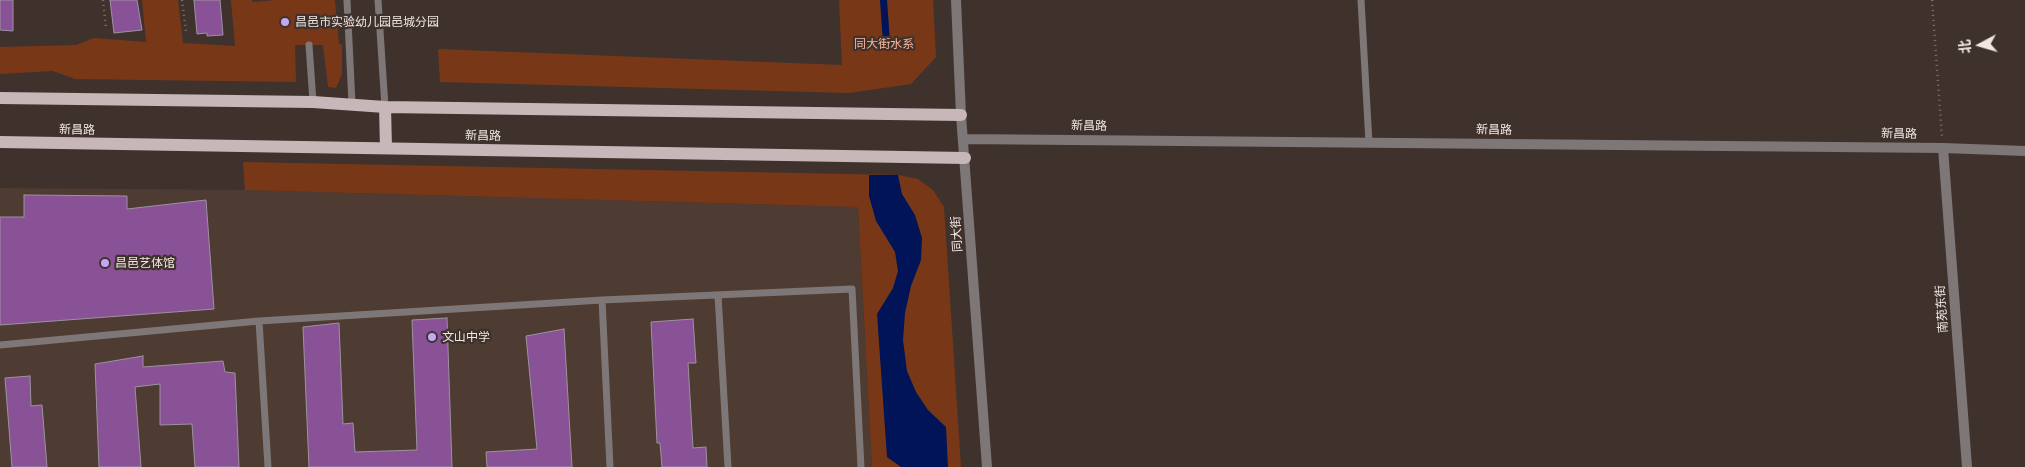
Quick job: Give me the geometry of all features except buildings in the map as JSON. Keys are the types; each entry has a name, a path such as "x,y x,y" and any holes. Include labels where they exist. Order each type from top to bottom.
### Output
{"main road":[{"path":"0,98 313,102 385,107 961,115"},
{"path":"385,107 386,148"},
{"name":"新昌路","path":"0,142 964,158"}],"street":[{"name":"同大街","path":"956,0 961,115 986,467"},
{"name":"新昌路","path":"963,139 1943,148 2025,151"},
{"name":"南苑东街","path":"1943,148 1967,467"}],"lane":[{"path":"347,0 352,104"},
{"path":"378,0 385,107"},
{"path":"1361,0 1369,143"},
{"path":"309,45 313,102"},
{"path":"0,345 259,321 602,300 852,289 861,467"},
{"path":"718,295 728,467"},
{"path":"602,300 610,467"},
{"path":"259,321 268,467"}],"path":[{"path":"103,0 106,28"},
{"path":"182,0 186,31"},
{"path":"1932,0 1943,148"}],"shaded area":[{"path":"880,0 887,0 890,42 883,43"},
{"path":"869,175 898,175 902,194 915,215 922,238 921,260 911,286 905,313 903,340 907,371 916,392 928,410 946,427 948,467 901,467 887,457 877,314 893,288 898,271 895,252 876,221 869,196"},
{"name":"文山中学","path":"0,188 245,190 858,207 872,467 0,467"}],"green space":[{"path":"142,0 178,0 183,43 235,46 231,0 252,0 253,2 335,0 339,44 342,45 342,74 336,88 328,87 323,45 295,45 296,82 75,79 53,71 0,74 0,47 76,45 94,38 146,42"},
{"name":"同大街水系","path":"839,0 933,0 936,57 911,84 849,93 440,82 438,49 842,65"},
{"path":"243,162 898,175 918,179 933,190 944,207 961,467 872,467 858,207 245,190"}],"place":[{"name":"昌邑市实验幼儿园邑城分园","path":"285,22"},
{"name":"昌邑艺体馆","path":"105,263"},
{"name":"文山中学","path":"432,337"}]}
